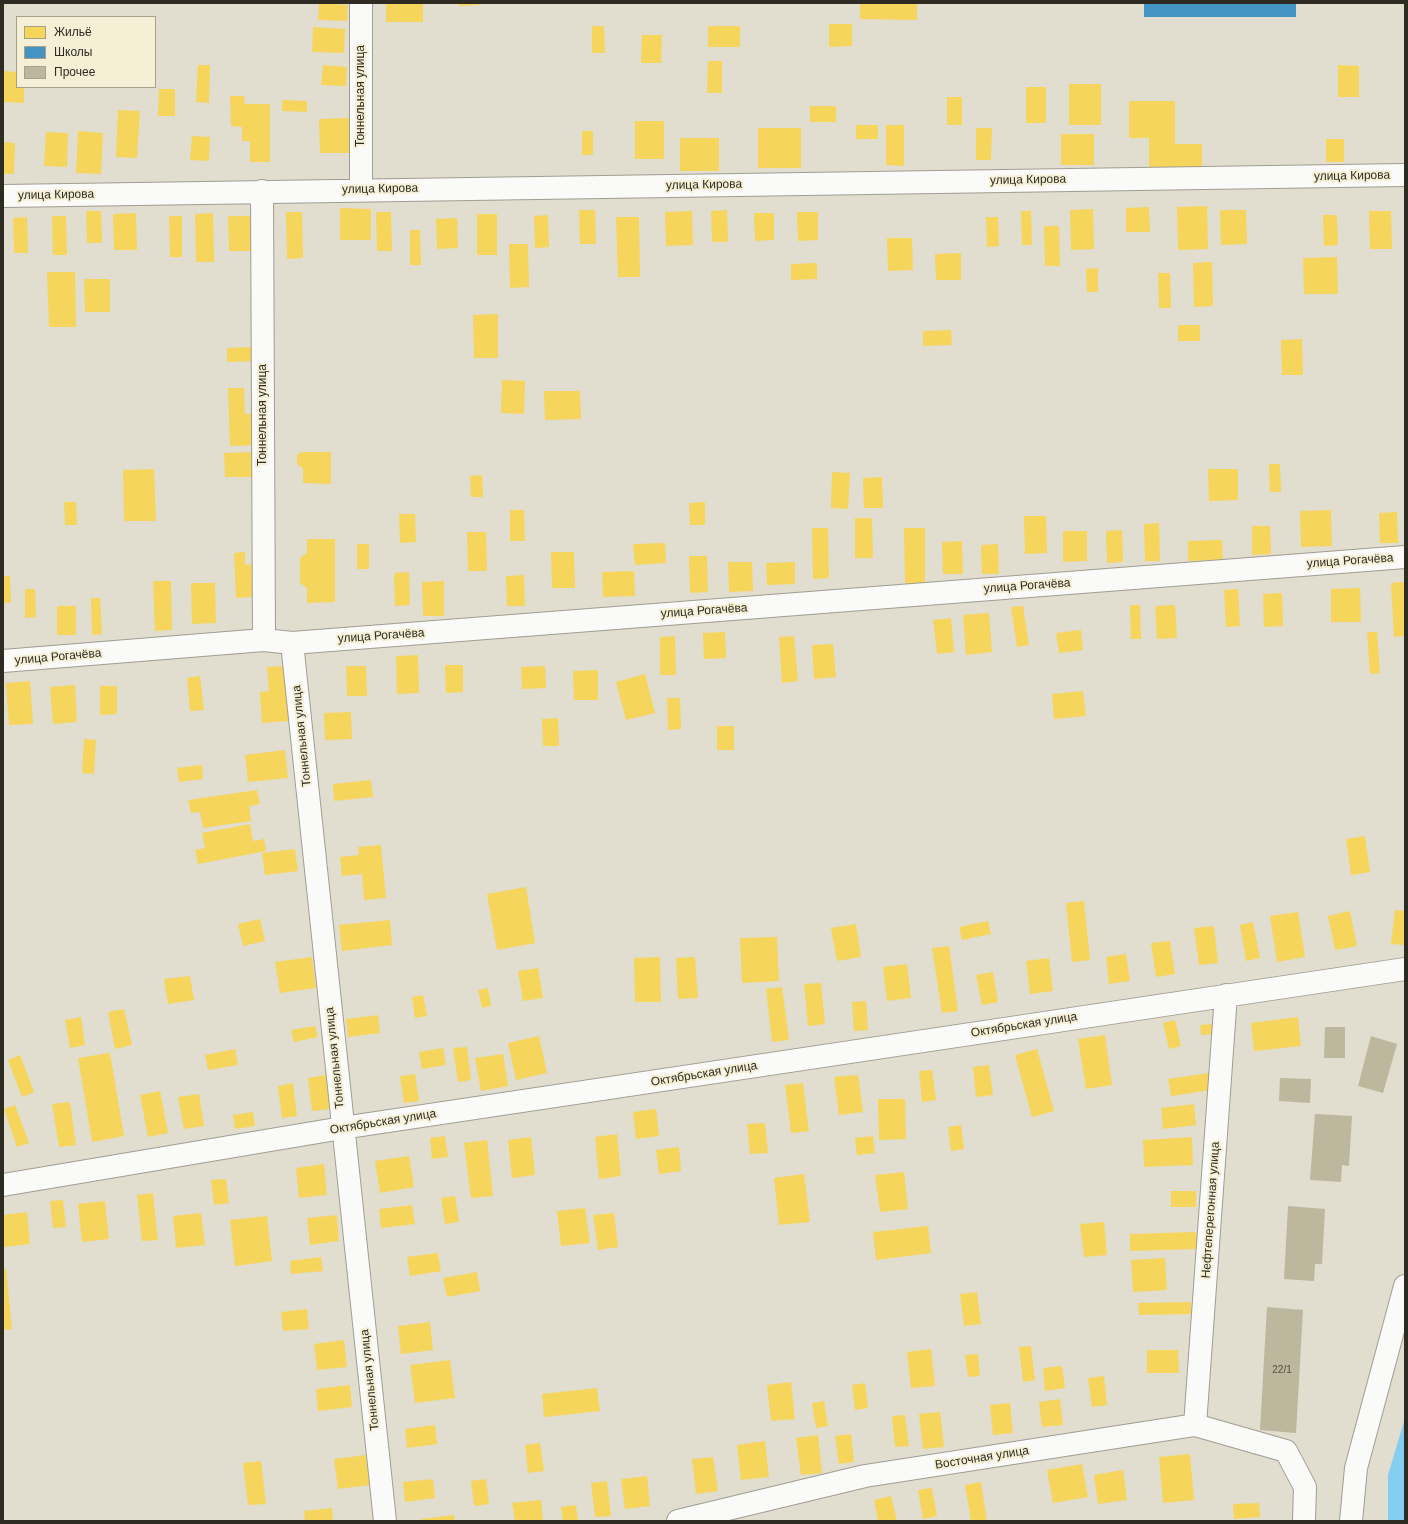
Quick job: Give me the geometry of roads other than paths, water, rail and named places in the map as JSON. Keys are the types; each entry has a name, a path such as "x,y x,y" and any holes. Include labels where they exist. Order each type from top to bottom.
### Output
{"street":[{"name":"Тоннельная улица","path":"361,3 362,190"},
{"name":"улица Кирова","path":"3,196 1405,175"},
{"name":"Тоннельная улица","path":"262,191 264,640"},
{"name":"улица Рогачёва","path":"3,662 264,640 292,643 1405,557"},
{"name":"Тоннельная улица","path":"292,643 342,1128 385,1521"},
{"name":"Октябрьская улица","path":"3,1185 342,1128 1405,969"},
{"name":"Нефтеперегонная улица","path":"1195,1425 1226,995"},
{"path":"1351,1521 1356,1468 1405,1286"},
{"name":"Восточная улица","path":"678,1521 865,1476 1195,1425 1286,1451 1305,1487 1304,1521"}],"water":[{"path":"1405,1418 1405,1521 1388,1521 1388,1475"}]}
